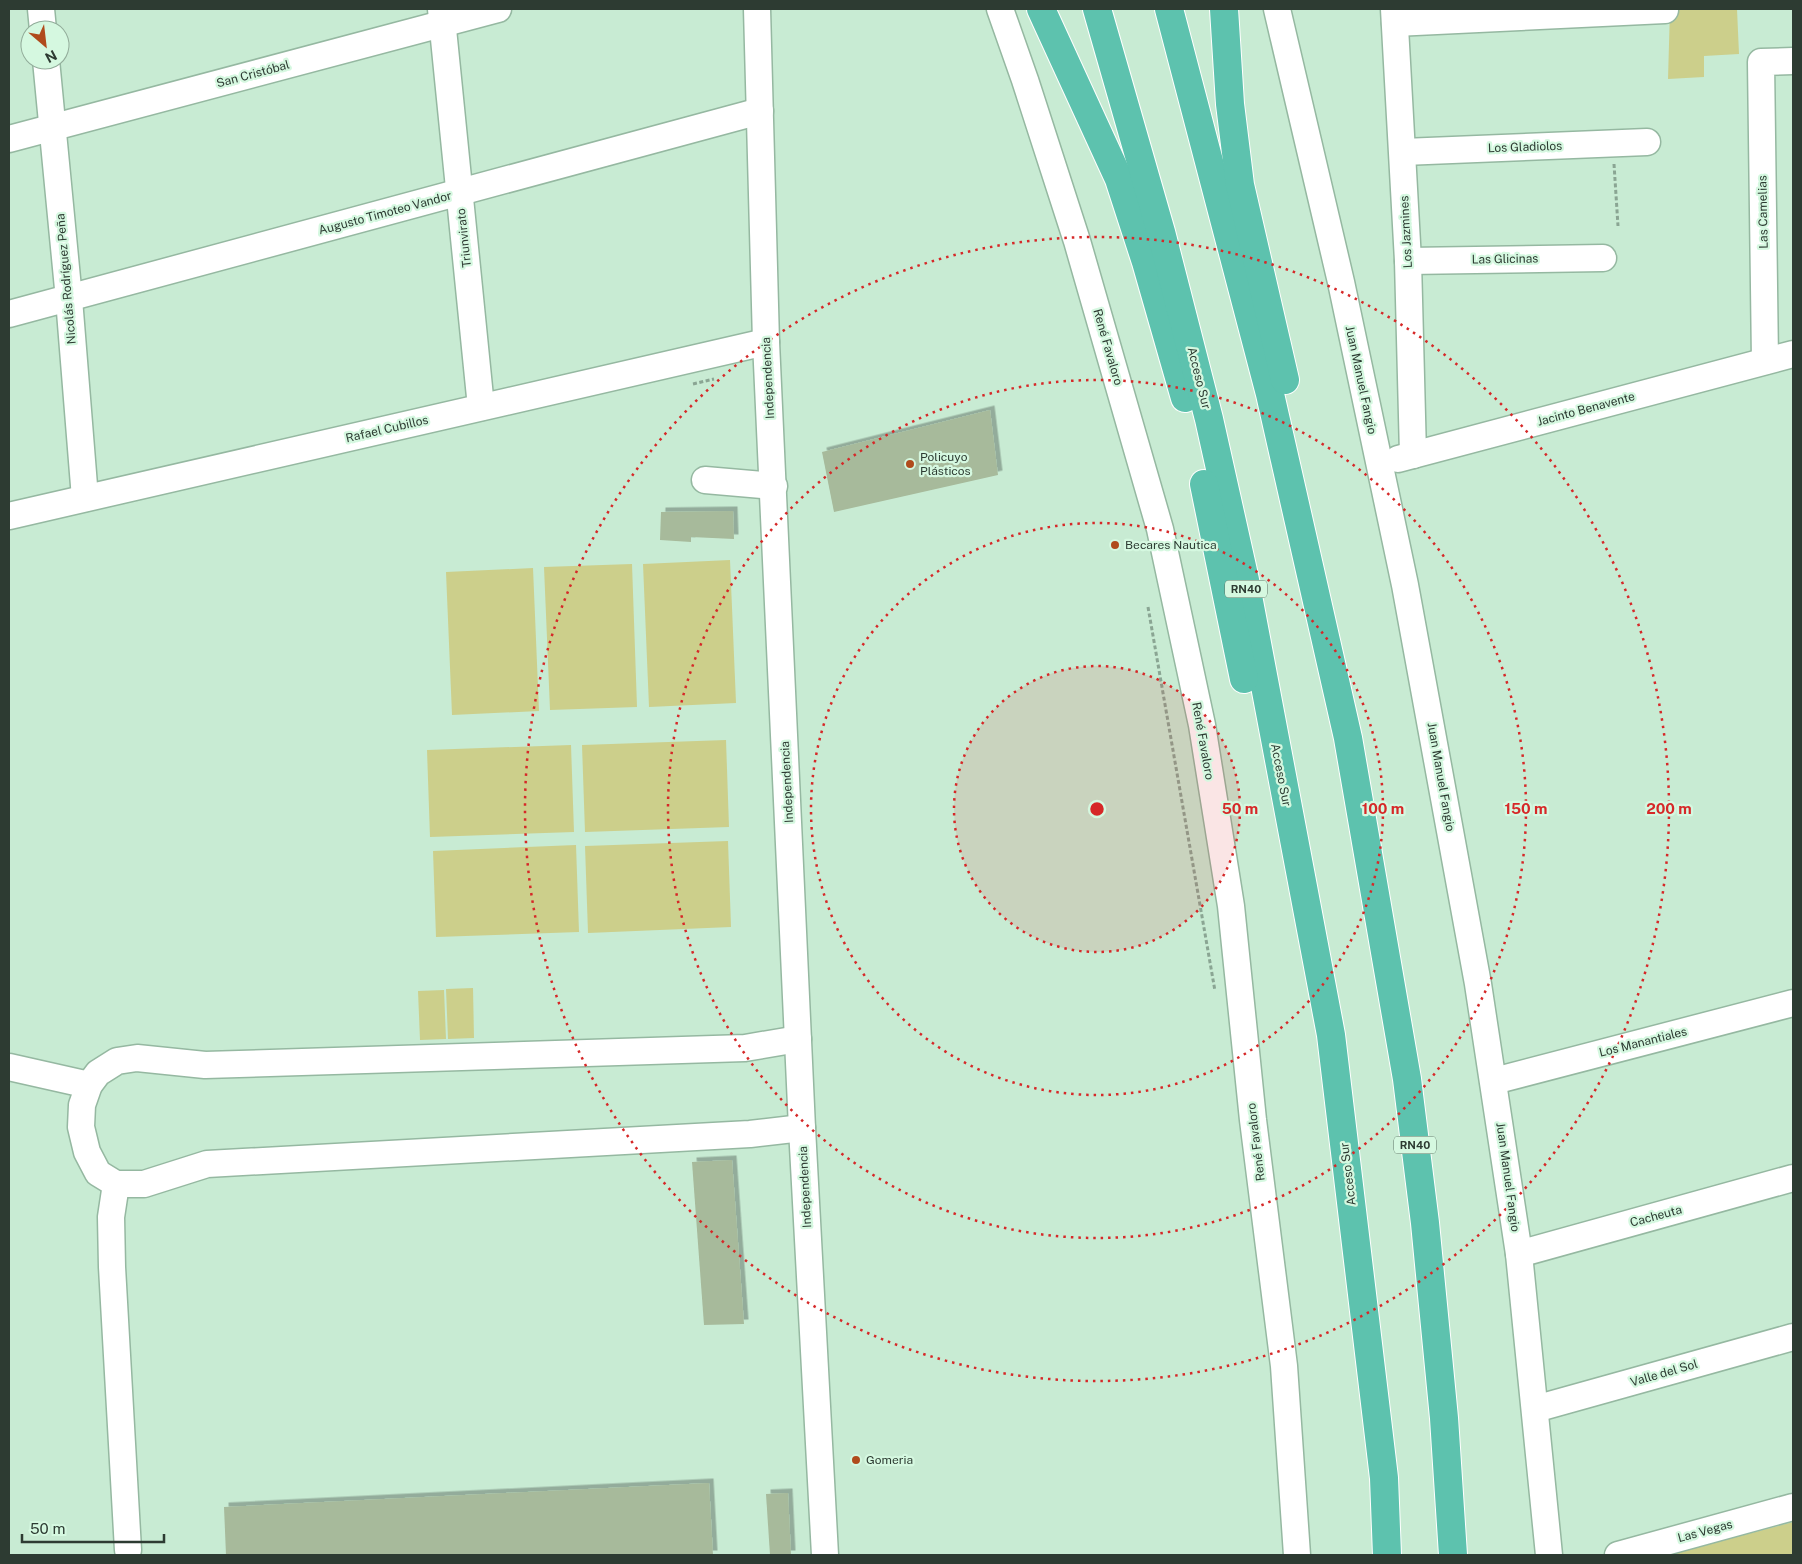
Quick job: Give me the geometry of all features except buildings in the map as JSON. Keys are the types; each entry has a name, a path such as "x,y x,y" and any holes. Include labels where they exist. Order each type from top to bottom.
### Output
{"highway":[{"path":"1041,9 1119,179 1146,262 1192,422 1306,993 1348,1180"},
{"name":"Acceso Sur","path":"1097,9 1161,232 1209,419 1242,570 1331,1035 1384,1478 1387,1555"},
{"name":"RN40","path":"1169,9 1270,394 1348,738 1408,1089 1425,1223 1443,1408 1453,1555"},
{"path":"1224,9 1230,104 1240,186 1341,621 1348,738"}],"street":[{"name":"San Cristóbal","path":"9,140 442,16 498,9"},
{"name":"Independencia","path":"757,9 766,342 802,1128 825,1555"},
{"name":"René Favaloro","path":"1000,9 1077,241 1157,520 1202,725 1231,906 1253,1120 1284,1366 1297,1555"},
{"name":"Juan Manuel Fangio","path":"1277,9 1341,282 1405,585 1478,984 1519,1254 1550,1555"},
{"path":"1395,16 1665,10"},
{"name":"Triunvirato","path":"442,16 481,407"},
{"name":"Los Jazmines","path":"1395,16 1408,261 1413,455"},
{"name":"Las Camelias","path":"1765,361 1761,62 1793,61"},
{"name":"Nicolás Rodríguez Peña","path":"47,70 69,299 85,498"},
{"name":"Augusto Timoteo Vandor","path":"9,314 760,111"},
{"name":"Los Gladiolos","path":"1402,152 1647,142"},
{"name":"Las Glicinas","path":"1408,261 1603,258"},
{"name":"Rafael Cubillos","path":"9,516 766,342"},
{"name":"Jacinto Benavente","path":"1380,464 1793,354"},
{"path":"705,480 774,486"},
{"name":"Los Manantiales","path":"1494,1080 1793,1003"},
{"path":"798,1039 745,1048 215,1064 167,1062 137,1058 117,1061 98,1073 89,1086 82,1106 81,1127 87,1152 98,1172 116,1184 144,1184 207,1164 750,1134 802,1128"},
{"path":"9,1067 89,1086"},
{"name":"Cacheuta","path":"1519,1254 1793,1178"},
{"path":"116,1184 111,1217 112,1268 128,1550"},
{"name":"Valle del Sol","path":"1535,1409 1793,1337"},
{"name":"Las Vegas","path":"1618,1555 1793,1507"}],"path":[{"path":"1613,143 1618,226"},
{"path":"1148,607 1216,995"}],"green space":[{"path":"1670,9 1737,9 1739,54 1704,56 1704,77 1668,79"},
{"path":"730,560 736,703 649,707 643,564"},
{"path":"632,564 637,707 550,710 544,567"},
{"path":"533,568 539,711 452,715 446,572"},
{"path":"726,740 729,827 585,832 582,745"},
{"path":"571,745 574,832 430,837 427,750"},
{"path":"728,841 731,927 588,933 585,846"},
{"path":"576,845 579,932 436,937 433,851"},
{"path":"473,988 474,1038 448,1039 446,989"},
{"path":"444,990 446,1039 420,1040 418,991"},
{"path":"1793,1522 1793,1555 1667,1555"}],"place":[{"name":"Policuyo Plásticos","path":"910,464"},
{"name":"Becares Nautica","path":"1115,545"},
{"name":"Gomeria","path":"856,1460"}]}
